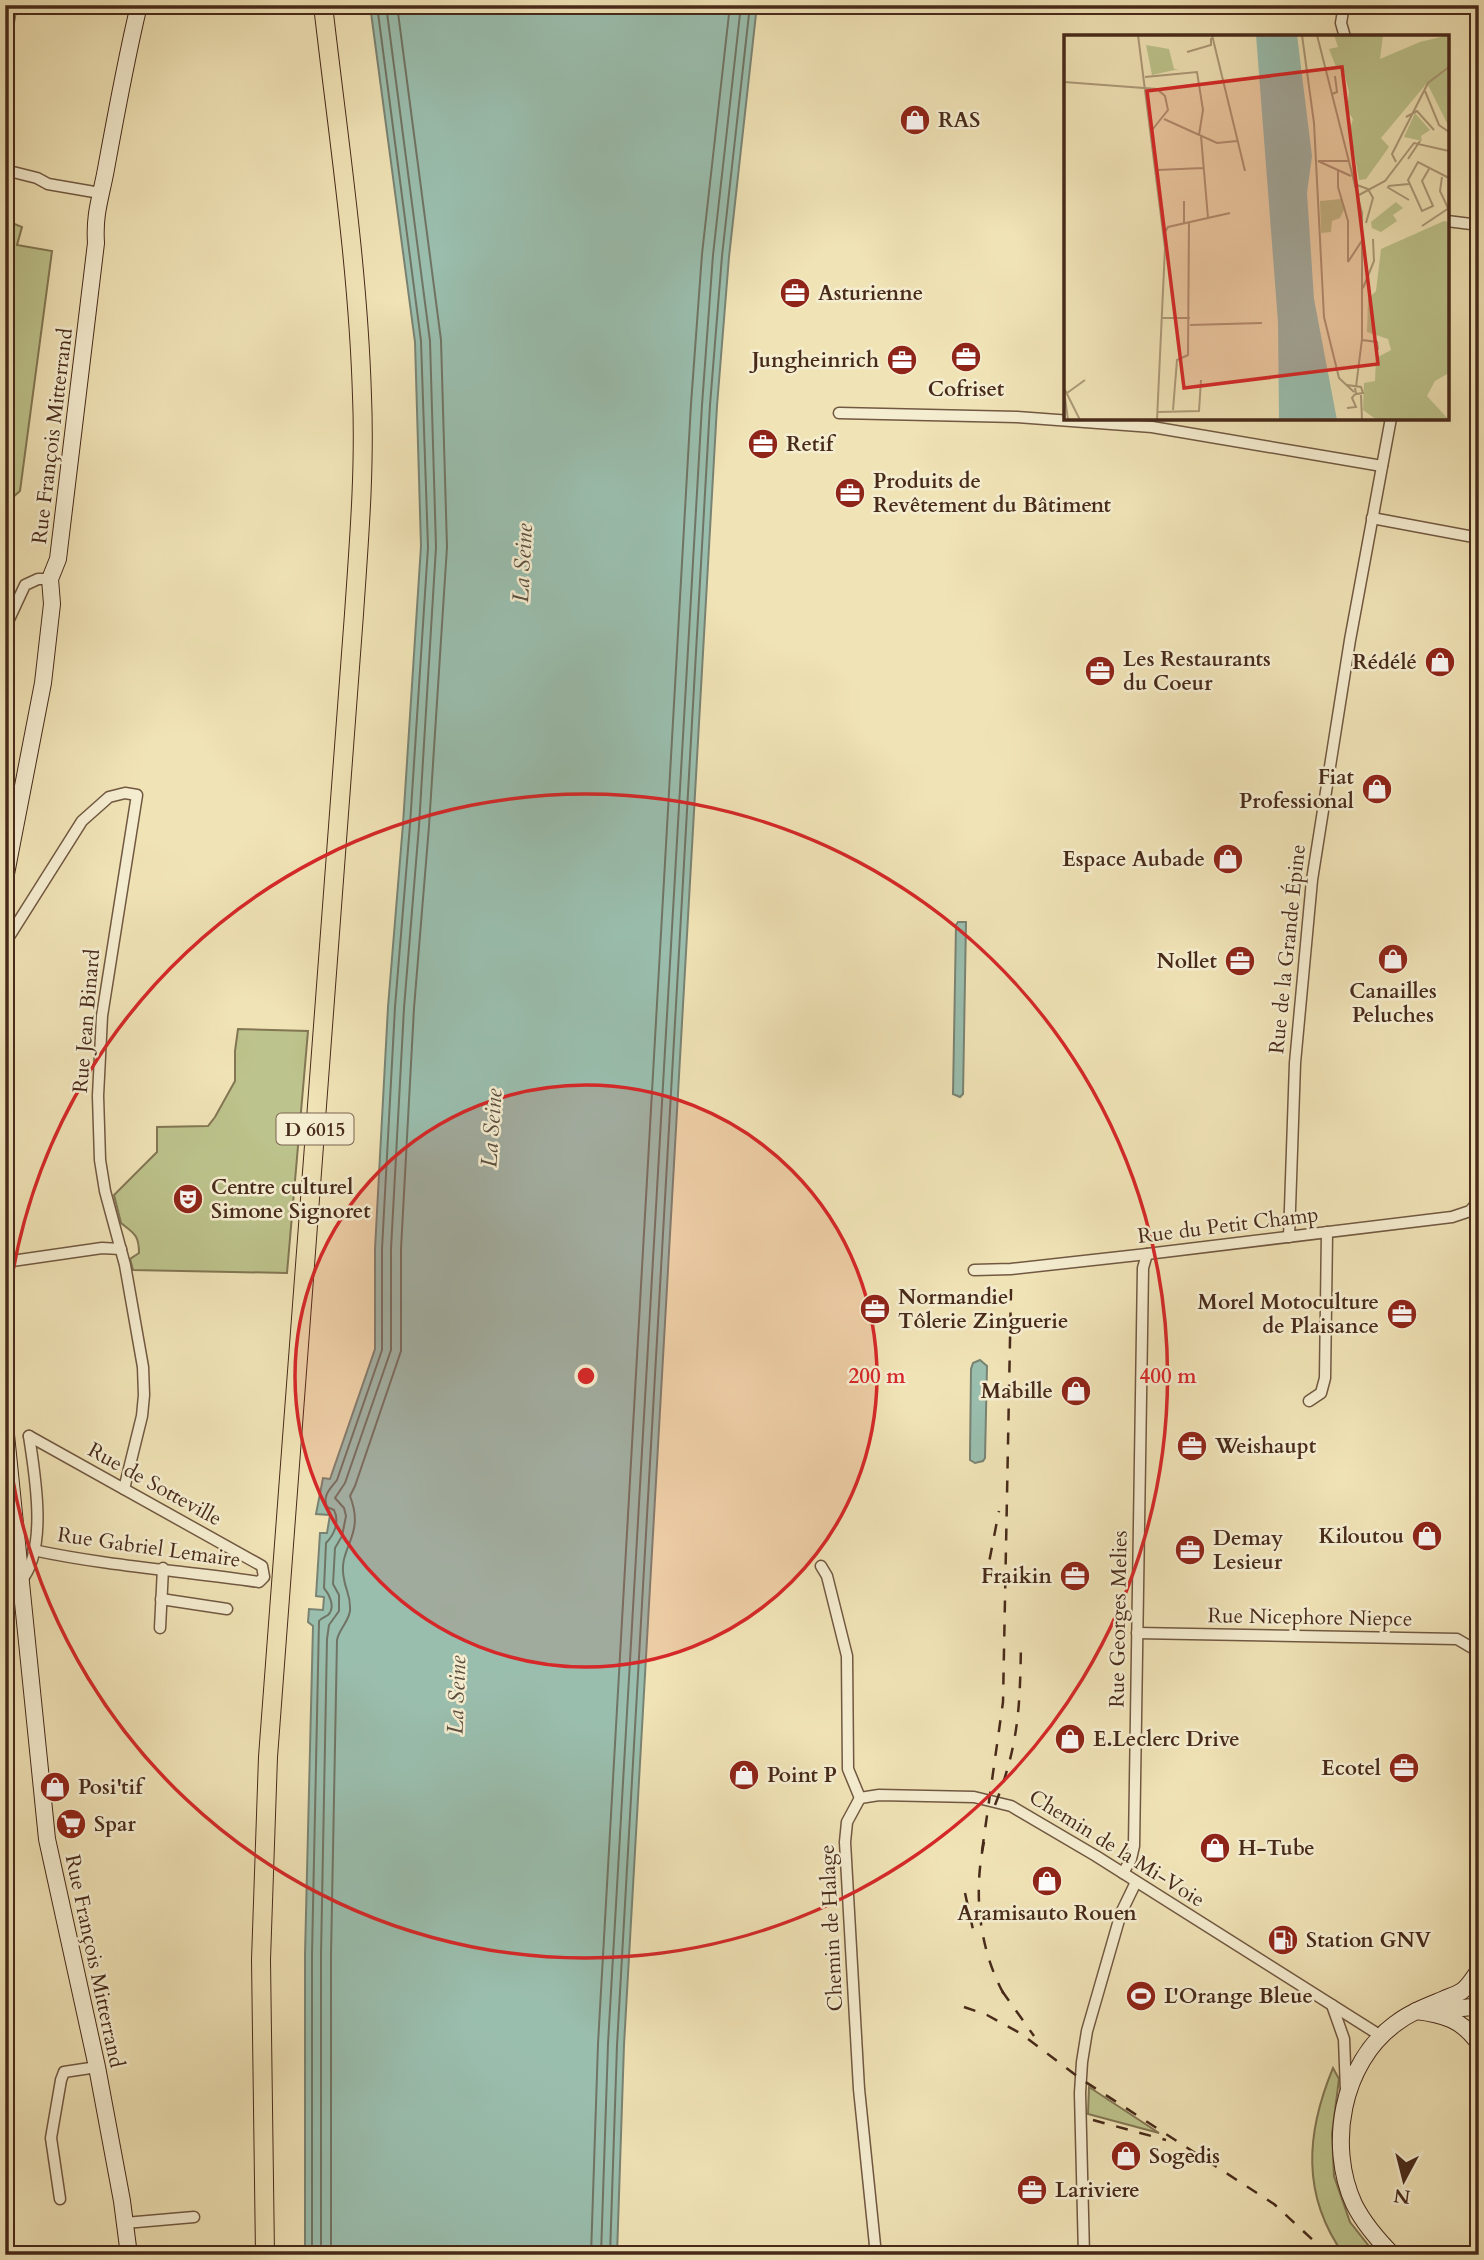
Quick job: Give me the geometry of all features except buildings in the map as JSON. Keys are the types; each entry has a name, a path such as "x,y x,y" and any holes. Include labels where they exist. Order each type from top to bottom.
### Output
{"main road":[{"name":"D 6015","path":"265,2255 261,1974 268,1757 360,531 363,461 362,375 353,253 323,5"}],"street":[{"name":"Rue François Mitterrand","path":"5,879 43,683 53,597 50,579 58,559 96,243 96,215 139,5"},
{"path":"1344,5 1342,23 1345,35"},
{"path":"5,170 37,178 48,184 100,193"},
{"path":"1449,220 1479,225"},
{"path":"839,413 1017,417 1152,427 1382,466"},
{"name":"Rue de la Grande Épine","path":"1289,1237 1295,1063 1308,910 1332,750 1391,420"},
{"path":"1372,518 1479,538"},
{"path":"5,628 25,585 38,579 50,579"},
{"name":"Rue Jean Binard","path":"5,943 82,821 109,797 125,793 137,795 110,959 99,1056 100,1160 110,1214 121,1250 143,1367 142,1416 124,1489"},
{"name":"Rue du Petit Champ","path":"974,1270 1011,1269 1147,1254 1464,1215 1479,1200"},
{"path":"1309,1401 1321,1393 1325,1378 1327,1232"},
{"path":"5,1262 102,1248 121,1250"},
{"name":"Rue Georges Melies","path":"1123,1873 1131,1859 1133,1846 1143,1268 1147,1254"},
{"name":"Rue François Mitterrand","path":"5,1424 47,1839 97,2067 129,2255"},
{"name":"Rue de Sotteville","path":"29,1436 262,1566 264,1577 259,1582"},
{"name":"Rue Gabriel Lemaire","path":"21,1581 27,1574 33,1550 38,1510 29,1436"},
{"name":"Rue Gabriel Lemaire","path":"33,1550 85,1561 163,1568 259,1582"},
{"path":"821,1566 827,1576 847,1656 848,1769 860,1798"},
{"path":"160,1628 163,1568"},
{"path":"161,1599 227,1609"},
{"name":"Rue Nicephore Niepce","path":"1137,1633 1457,1639 1479,1652"},
{"name":"Chemin de la Mi-Voie","path":"860,1798 879,1794 974,1797 997,1801 1023,1811 1381,2036"},
{"name":"Chemin de Halage","path":"860,1798 846,1822 845,1842 859,2089 876,2255"},
{"path":"1084,2255 1080,2093 1083,2055 1087,2031 1121,1913 1136,1882"},
{"path":"1346,2097 1360,2062 1381,2036 1462,1991 1479,1970"},
{"path":"1462,1991 1479,1997"},
{"path":"1422,2012 1479,2004"},
{"path":"1332,2005 1344,2039 1346,2097 1342,2143 1347,2184 1361,2217 1372,2234 1393,2255"},
{"path":"1422,2012 1456,2020 1471,2032 1479,2044"},
{"path":"60,2199 51,2138 61,2080 64,2072 97,2067"},
{"path":"125,2223 194,2217"}],"green space":[{"path":"5,5 17,5 10,47 5,49"},
{"path":"5,220 22,227 17,245 52,251 20,491 5,504"},
{"path":"238,1029 308,1031 287,1273 133,1270 130,1259 139,1253 138,1242 121,1223 114,1195 157,1152 157,1127 208,1126 215,1117 235,1081"},
{"path":"1333,2068 1339,2079 1332,2134 1334,2176 1350,2222 1376,2255 1344,2255 1320,2210 1312,2163 1313,2140 1317,2116"},
{"path":"1089,2087 1159,2133 1088,2114"}],"water":[{"name":"La Seine","path":"370,5 757,5 729,257 717,406 624,2045 617,2255 305,2255 305,1955 313,1626 308,1622 309,1609 323,1610 324,1597 316,1596 320,1533 327,1533 330,1515 316,1514 323,1478 330,1479 375,1349 375,1249 388,1007 421,546 415,342"},
{"path":"958,922 966,922 963,1094 960,1097 953,1094"},
{"path":"980,1360 987,1366 985,1458 975,1463 970,1460 971,1369 973,1363"}],"railway":[{"path":"982,1851 1003,1702 1011,1289"},
{"path":"985,1583 999,1511"},
{"path":"995,1805 1014,1744 1021,1642"},
{"path":"984,1842 979,1882 981,1922 990,1961 1006,1998"},
{"path":"965,1893 974,1934"},
{"path":"1002,1991 1034,2036"},
{"path":"964,2007 987,2015 1020,2033 1081,2079 1274,2204 1329,2255"},
{"path":"1093,2120 1166,2140"}],"place":[{"name":"RAS","path":"915,120"},
{"name":"Asturienne","path":"795,293"},
{"name":"Cofriset","path":"966,357"},
{"name":"Jungheinrich","path":"902,360"},
{"name":"Retif","path":"763,444"},
{"name":"Produits de Revêtement du Bâtiment","path":"850,493"},
{"name":"Rédélé","path":"1440,662"},
{"name":"Les Restaurants du Coeur","path":"1100,671"},
{"name":"Fiat Professional","path":"1377,789"},
{"name":"Espace Aubade","path":"1228,859"},
{"name":"Canailles Peluches","path":"1393,959"},
{"name":"Nollet","path":"1240,961"},
{"name":"Centre culturel Simone Signoret","path":"188,1199"},
{"name":"Normandie Tôlerie Zinguerie","path":"875,1309"},
{"name":"Morel Motoculture de Plaisance","path":"1402,1314"},
{"name":"Mabille","path":"1076,1391"},
{"name":"Weishaupt","path":"1192,1446"},
{"name":"Kiloutou","path":"1427,1536"},
{"name":"Demay Lesieur","path":"1190,1550"},
{"name":"Fraikin","path":"1075,1576"},
{"name":"E.Leclerc Drive","path":"1070,1739"},
{"name":"Ecotel","path":"1404,1768"},
{"name":"Point P","path":"744,1775"},
{"name":"Posi'tif","path":"55,1787"},
{"name":"Spar","path":"71,1824"},
{"name":"H-Tube","path":"1215,1848"},
{"name":"Aramisauto Rouen","path":"1047,1881"},
{"name":"Station GNV","path":"1283,1940"},
{"name":"L'Orange Bleue","path":"1141,1996"},
{"name":"Sogedis","path":"1126,2156"},
{"name":"Lariviere","path":"1032,2190"}]}
